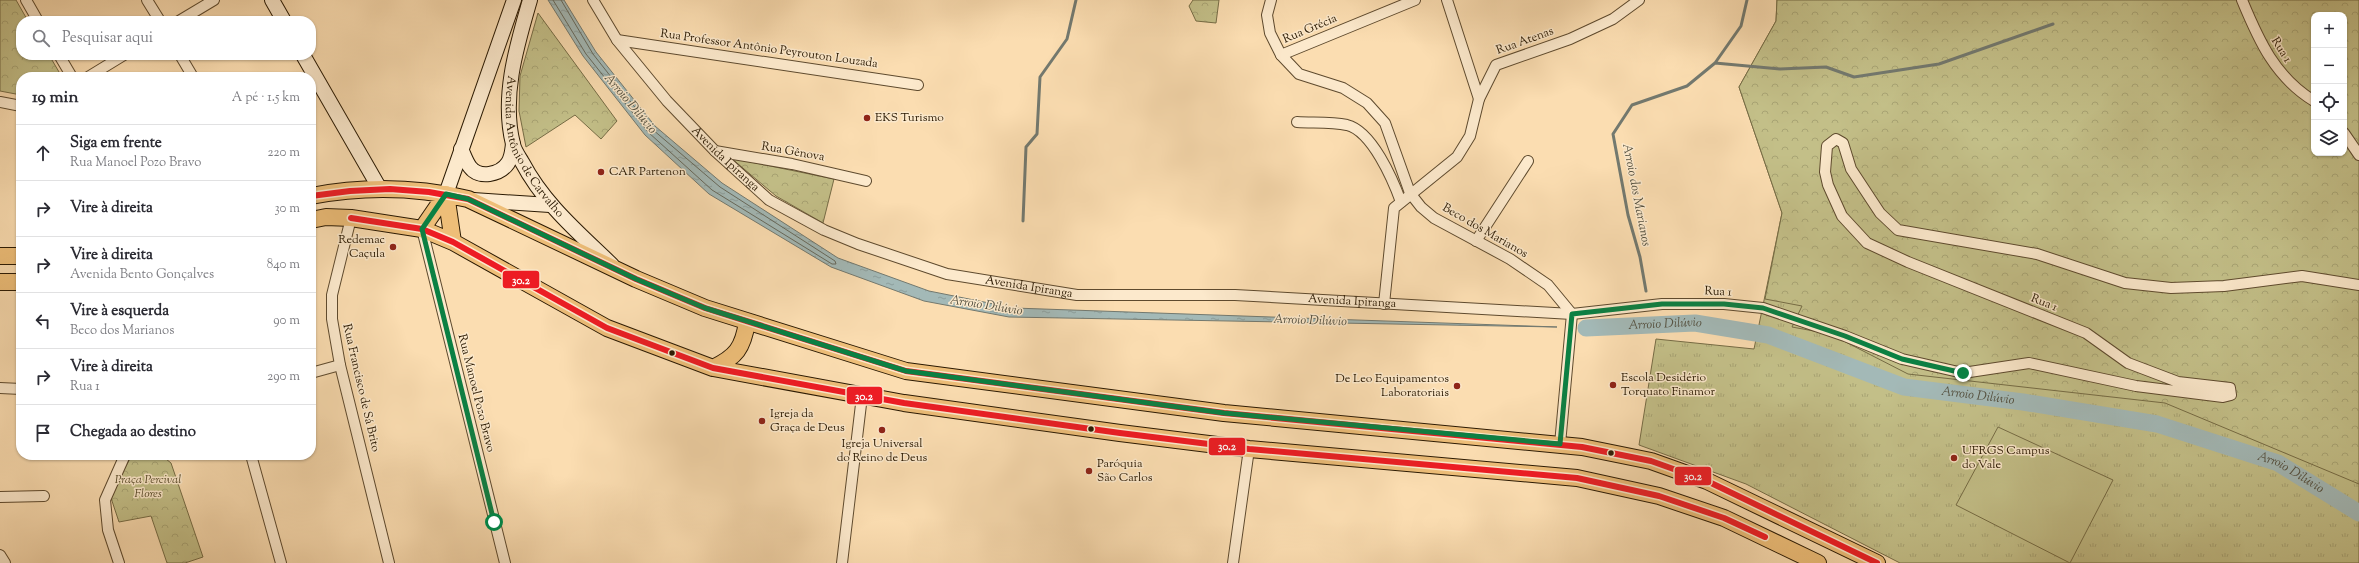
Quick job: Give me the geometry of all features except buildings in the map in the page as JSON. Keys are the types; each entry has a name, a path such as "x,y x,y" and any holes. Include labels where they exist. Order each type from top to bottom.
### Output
{"main road":[{"path":"272,0 281,16"},
{"name":"Avenida Antônio de Carvalho","path":"446,194 513,0"},
{"name":"Avenida Antônio de Carvalho","path":"530,0 512,71 510,107 513,144 528,172 550,205 616,270"},
{"path":"306,60 313,72"},
{"path":"316,78 380,189"},
{"path":"461,149 470,167 483,174 490,174 498,172 508,164 512,154 513,144"},
{"path":"316,195 338,190 380,189 446,194 468,199 550,205"},
{"path":"422,229 446,194"},
{"path":"446,194 453,242"},
{"path":"468,199 616,270 705,308 906,371 1224,413 1560,444 1651,461 1707,481 1877,563"},
{"path":"316,219 326,217 351,218 422,229 453,242 607,328 713,368 862,396 1120,433 1249,449 1584,479 1658,496 1724,518 1818,563"},
{"path":"0,256 16,256"},
{"path":"0,282 16,282"},
{"path":"713,368 730,360 738,351 747,322"}],"street":[{"path":"26,0 35,16"},
{"path":"147,0 157,16"},
{"path":"187,16 214,0"},
{"name":"Avenida Ipiranga","path":"593,0 617,40 667,100 715,152 769,200 824,230 858,244 947,274 1077,295 1235,294 1572,314"},
{"name":"Beco dos Marianos","path":"1271,0 1267,15 1270,32 1281,55 1299,74 1343,88 1367,102 1385,124 1410,193 1434,218 1510,260 1548,285 1572,314"},
{"name":"Rua Grécia","path":"1281,55 1415,0"},
{"path":"1446,0 1479,99"},
{"name":"Rua Atenas","path":"1384,304 1392,215 1394,208 1410,193 1457,157 1470,136 1479,99 1498,62 1570,39 1613,19 1639,0"},
{"name":"Rua 1","path":"2242,0 2255,32 2276,69 2302,93 2311,99"},
{"name":"Rua Professor Antônio Peyrouton Louzada","path":"617,40 918,85"},
{"path":"62,60 69,72"},
{"path":"96,72 116,60"},
{"path":"183,60 190,72"},
{"path":"0,102 16,105"},
{"path":"1297,122 1348,126 1359,134 1380,154 1401,202"},
{"path":"2347,137 2359,155"},
{"name":"Rua 1","path":"1572,314 1662,304 1724,304 1763,308 1845,336 1902,359 1963,373 2029,363 2136,386 2223,397 2231,395 2232,391 2230,388 2178,382 2128,363 2086,333 1908,262 1867,243 1842,216 1828,185 1824,172 1827,146 1836,139 1843,143 1851,169 1880,213 1898,230 2037,254 2125,282 2170,288 2224,286 2302,276 2359,285"},
{"name":"Rua Gênova","path":"715,152 799,166 866,181"},
{"path":"1476,241 1528,161"},
{"name":"Rua Francisco de Sá Brito","path":"351,218 332,295 332,319 340,365 389,563"},
{"name":"Rua Manoel Pozo Bravo","path":"422,229 505,563"},
{"path":"1560,444 1572,314"},
{"path":"316,372 340,365"},
{"path":"0,388 16,389"},
{"path":"842,563 862,396"},
{"path":"1233,563 1249,449"},
{"path":"119,563 108,530 105,500 123,460"},
{"path":"252,460 281,563"},
{"path":"0,497 44,496"},
{"path":"0,555 5,563"}],"green space":[{"path":"0,0 16,0 25,16 16,16 16,60 52,60 59,72 16,72 16,94 0,91"},
{"path":"1193,0 1219,0 1216,23 1196,21 1189,6"},
{"path":"1777,0 2359,0 2359,563 1900,563 1746,484 1639,445 1656,339 1754,349 1782,213 1739,87 1776,21"},
{"path":"1777,0 2359,0 2359,484 2165,403 1908,374 1830,334 1792,327 1802,306 1765,299 1782,213 1739,87 1776,21"},
{"path":"538,13 617,121 601,139 575,115 526,147 519,111 520,76"},
{"path":"731,158 834,179 823,223 776,196"},
{"path":"1998,427 2113,480 2070,563 1956,505"},
{"name":"Praça Percival Flores","path":"129,460 167,460 171,463 203,557 185,563 167,563 151,516 119,522 110,495"}],"water":[{"name":"Arroio Dilúvio","path":"548,0 564,0 596,52 655,126 722,183 838,258 929,291 1014,308 1557,327 1009,317 924,301 831,267 709,194 645,135 583,56"}],"waterway":[{"path":"1023,221 1026,147 1037,134 1040,77 1067,39 1076,0"},
{"name":"Arroio dos Marianos","path":"1646,291 1640,257 1628,215 1613,134 1632,105 1687,86 1715,63 1741,26 1747,0"},
{"path":"1715,63 1780,69 1826,67 1854,77 1939,64 2053,24"},
{"name":"Arroio Dilúvio","path":"1586,328 1695,323 1768,335 1904,387 2023,402 2157,424 2278,463 2359,513"}],"transit line":[{"name":"30.2","path":"316,195 350,191 390,189 429,192 468,199 636,279 705,308 906,371 1224,413 1582,447 1651,461 1707,481 1877,563"},
{"name":"30.2","path":"351,218 422,229 453,242 607,328 713,368 904,403 1120,433 1249,449 1577,478 1659,496 1724,518 1765,537"}],"place":[{"name":"EKS Turismo","path":"867,118"},
{"name":"CAR Partenon","path":"601,172"},
{"name":"Redemac Caçula","path":"393,247"},
{"name":"Escola Desidério Torquato Finamor","path":"1613,385"},
{"name":"De Leo Equipamentos Laboratoriais","path":"1457,386"},
{"name":"Igreja da Graça de Deus","path":"762,421"},
{"name":"Igreja Universal do Reino de Deus","path":"882,430"},
{"name":"UFRGS Campus do Vale","path":"1954,458"},
{"name":"Paróquia São Carlos","path":"1089,471"}],"route":[{"path":"494,522 422,229 446,194 468,199 636,279 705,308 789,336 906,371 1174,405 1224,413 1560,444 1572,314 1662,304 1724,304 1763,308 1845,336 1902,359 1963,373"}]}
